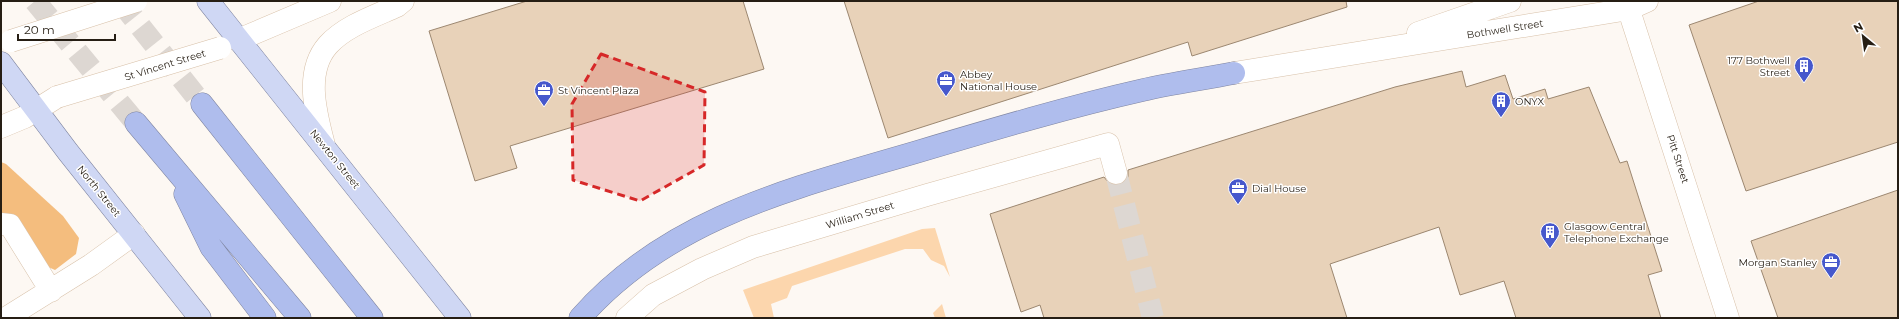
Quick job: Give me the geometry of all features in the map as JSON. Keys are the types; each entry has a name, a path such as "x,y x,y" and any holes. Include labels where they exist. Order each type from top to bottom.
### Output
{"highway":[{"path":"580,318 619,279 647,257 695,228 759,200 1044,115 1144,90 1234,73"},
{"path":"202,104 372,318"},
{"path":"136,123 300,318"},
{"path":"170,164 211,247 265,318"}],"main road":[{"name":"Newton Street","path":"208,1 229,44 324,145 460,318"},
{"name":"North Street","path":"1,63 38,110 68,152 200,318"}],"street":[{"path":"6,43 136,1"},
{"name":"St Vincent Street","path":"1,127 38,110 57,97 229,44 330,1"},
{"path":"324,145 314,107 315,74 322,54 328,44 344,32 397,6 403,1"},
{"name":"Bothwell Street","path":"1362,52 1510,1"},
{"name":"Bothwell Street","path":"1234,73 1634,4"},
{"name":"Pitt Street","path":"1634,4 1728,318"},
{"name":"William Street","path":"627,318 653,295 702,269 753,248 927,195 1108,144 1116,173"},
{"path":"1,224 10,225 51,291"},
{"path":"6,318 92,266 134,234"}],"highlighted area":[{"path":"601,54 705,92 704,165 640,201 573,180 572,104"}],"shaded area":[{"path":"1,162 6,164 63,216 79,238 76,254 55,270 46,266 1,216"},
{"path":"935,228 950,277 944,266 931,260 923,249 905,249 792,286 787,298 771,304 774,318 754,318 743,290 922,229"},
{"path":"942,304 946,318 935,318 933,313"}],"building":[{"name":"St Vincent Plaza","path":"527,1 743,1 764,69 510,146 517,168 475,181 429,31"},
{"name":"Abbey National House","path":"844,1 1346,1 1347,7 1192,56 1188,42 888,138"},
{"name":"177 Bothwell Street","path":"1759,1 1898,1 1898,142 1746,191 1689,25"},
{"path":"1462,71 1466,87 1505,75 1513,99 1545,89 1548,99 1589,87 1620,163 1627,161 1662,271 1648,275 1661,318 1516,318 1504,281 1460,295 1439,227 1330,264 1347,318 1044,318 1040,305 1021,312 990,214 1104,177 1112,185 1120,185 1128,177 1128,170 1395,87"},
{"name":"Morgan Stanley","path":"1898,190 1898,318 1778,318 1751,241"}],"tunnel":[{"path":"35,1 136,123"},
{"path":"120,1 202,104"},
{"path":"1116,173 1153,318"}],"place":[{"name":"177 Bothwell Street","path":"1804,83"},
{"name":"Abbey National House","path":"946,97"},
{"name":"St Vincent Plaza","path":"544,107"},
{"name":"ONYX","path":"1501,118"},
{"name":"Dial House","path":"1238,205"},
{"name":"Glasgow Central Telephone Exchange","path":"1550,249"},
{"name":"Morgan Stanley","path":"1831,279"}]}
